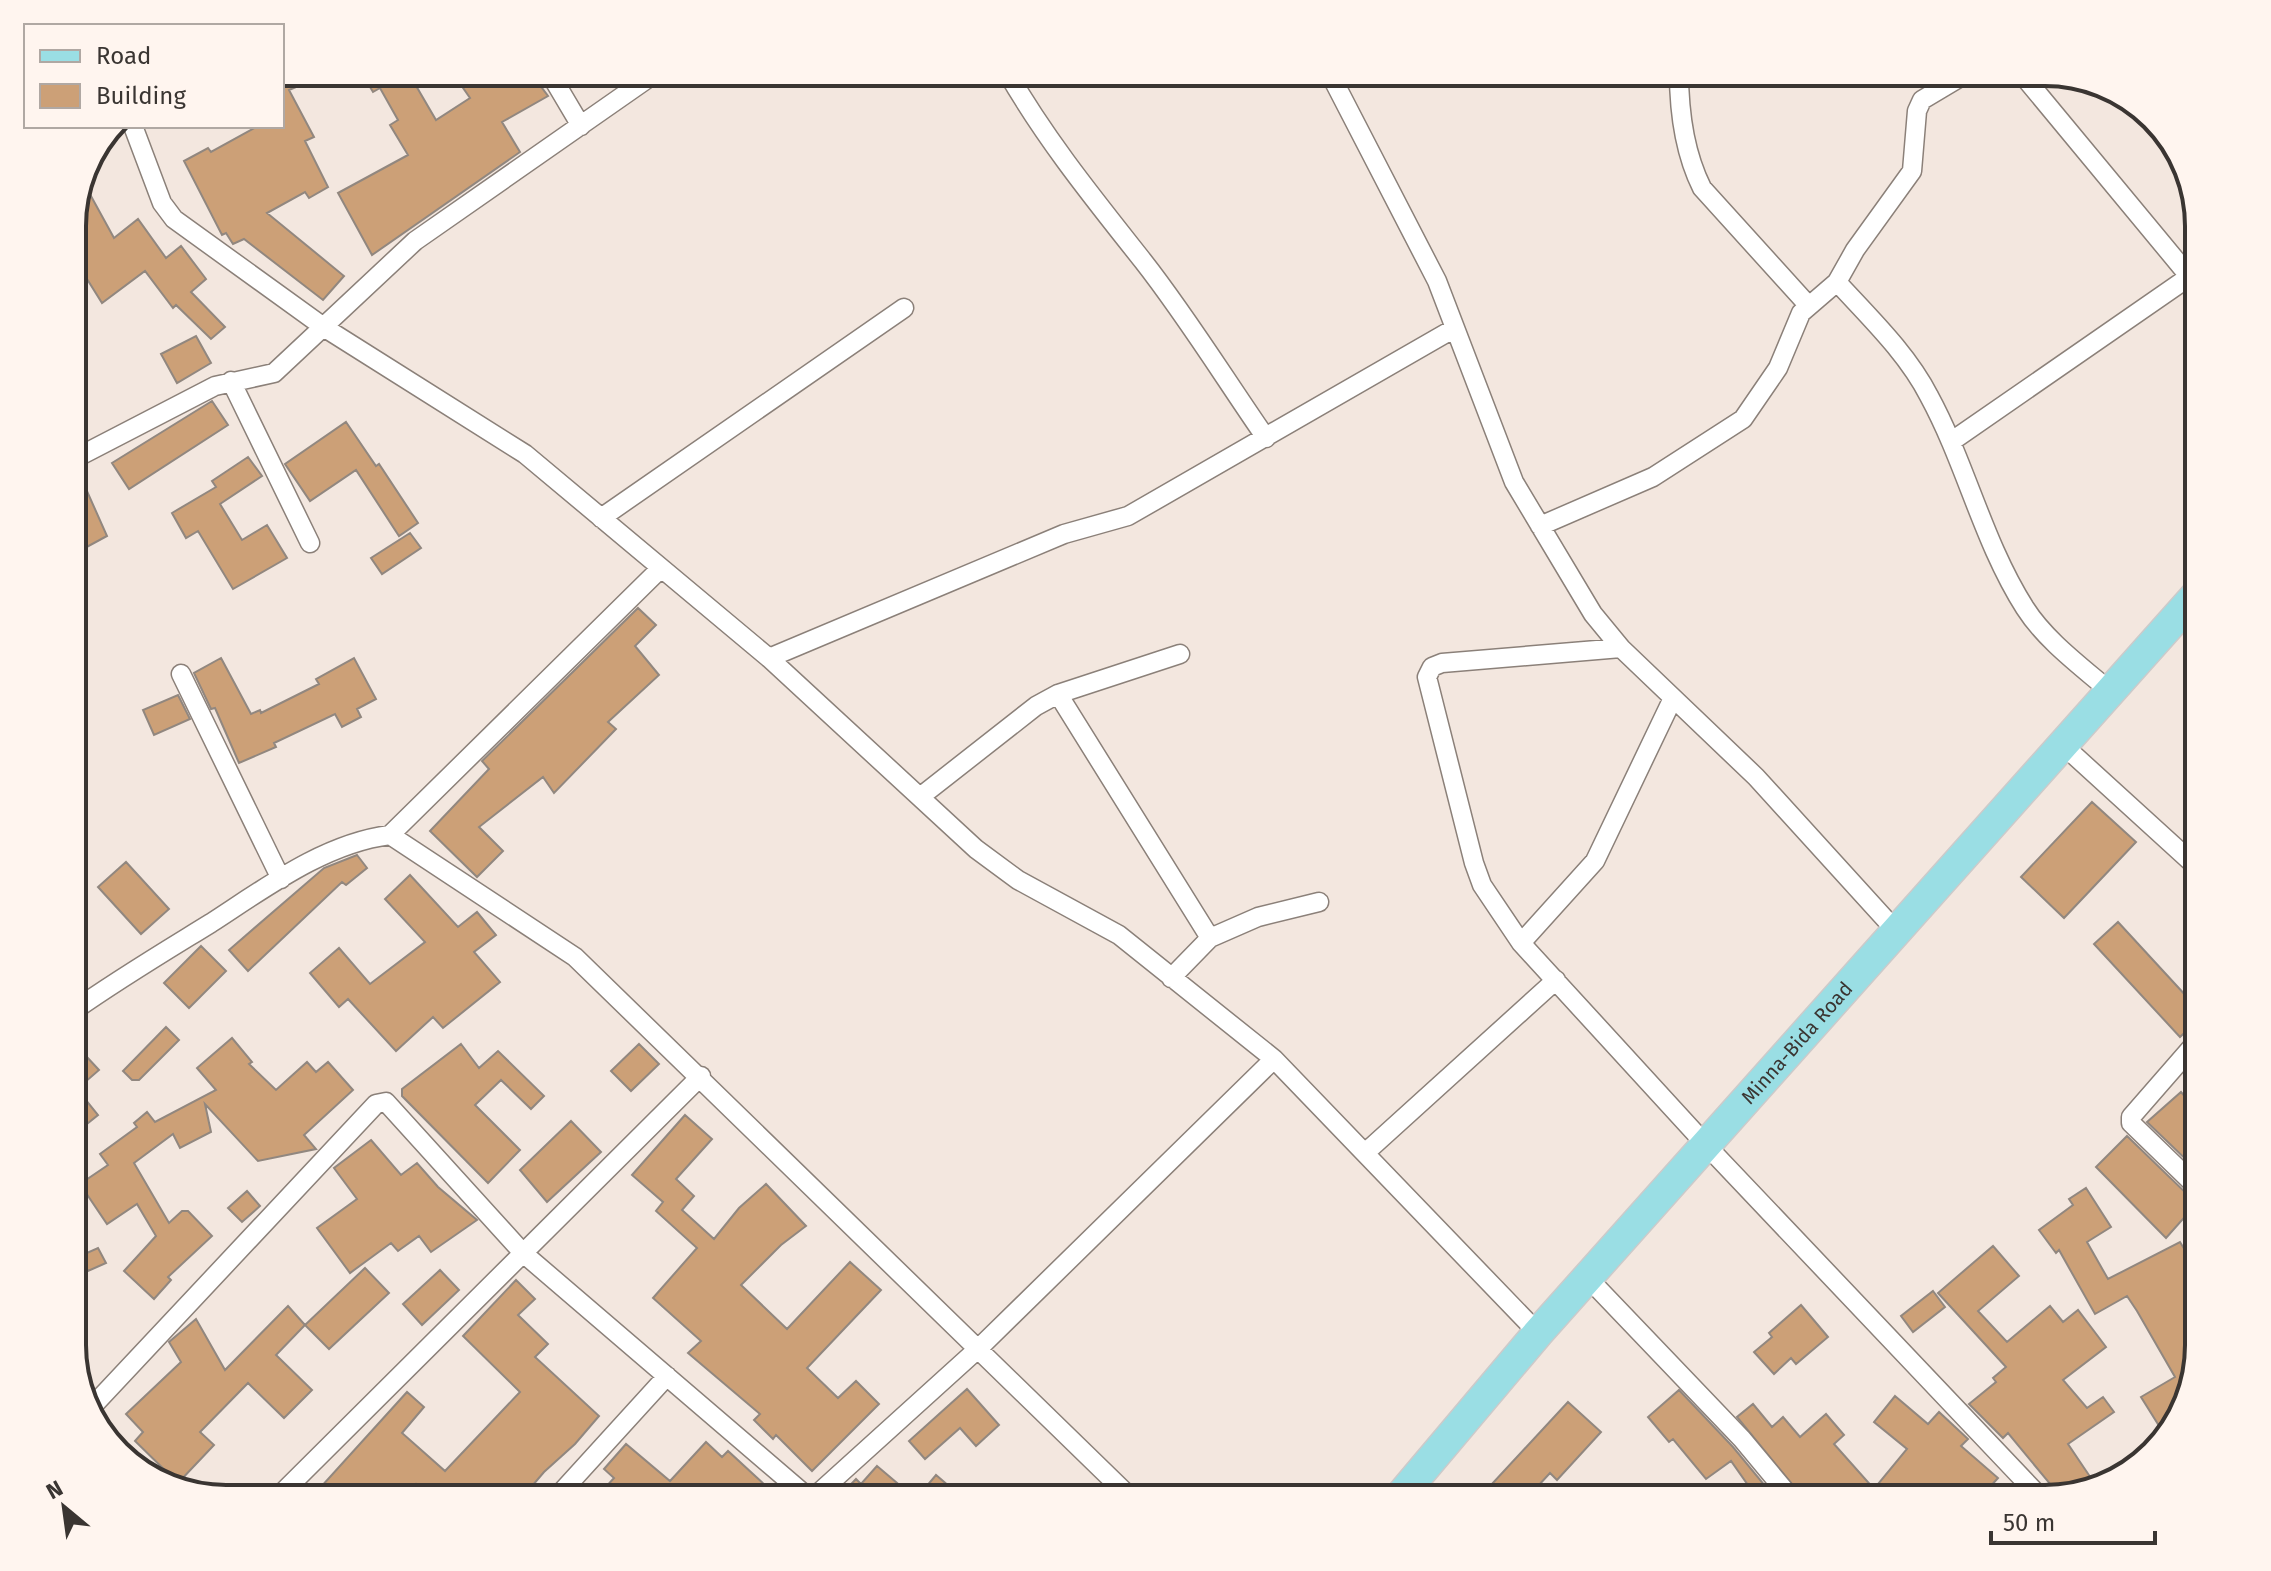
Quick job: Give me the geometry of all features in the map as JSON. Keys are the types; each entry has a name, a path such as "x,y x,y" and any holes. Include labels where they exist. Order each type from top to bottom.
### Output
{"main road":[{"name":"Minna-Bida Road","path":"1413,1485 1538,1333 2185,608"}],"street":[{"path":"557,86 581,126"},
{"path":"86,453 231,381 263,378 274,373 415,241 637,86"},
{"path":"1015,86 1037,124 1100,211 1143,261 1266,438"},
{"path":"1336,86 1437,281 1514,482 1593,614 1621,648 1756,777 1897,932"},
{"path":"1679,86 1679,105 1689,155 1702,188 1808,305"},
{"path":"1540,526 1653,477 1743,419 1778,368 1808,305 1837,282 1855,250 1912,171 1917,111 1922,100 1946,86"},
{"path":"2032,86 2185,263"},
{"path":"134,128 162,203 174,219 325,328 525,454 659,570 769,658 976,849 1018,880 1119,935 1274,1059 1538,1333"},
{"path":"1952,441 2185,279"},
{"path":"1837,282 1891,342 1928,393 1952,441 2005,572 2026,610 2052,640 2112,693"},
{"path":"601,518 904,308"},
{"path":"769,658 1064,534 1128,516 1455,328"},
{"path":"231,381 310,543"},
{"path":"86,1003 281,879 343,846 390,835 659,570"},
{"path":"1621,648 1442,663 1432,667 1427,677 1482,885 1521,943 1707,1146 2029,1485"},
{"path":"920,797 1036,706 1058,694 1180,654"},
{"path":"181,674 281,879"},
{"path":"1058,694 1210,938"},
{"path":"1521,943 1595,861 1673,698"},
{"path":"2064,746 2185,856"},
{"path":"390,835 575,957 980,1347 1118,1485"},
{"path":"1171,978 1210,938 1258,917 1319,902"},
{"path":"1365,1153 1556,980"},
{"path":"2185,1055 2131,1117 2131,1123 2185,1175"},
{"path":"827,1485 980,1347 1274,1059"},
{"path":"290,1485 701,1076"},
{"path":"98,1401 376,1104 386,1102 395,1107 523,1253 795,1485"},
{"path":"1588,1278 1742,1439 1780,1485"},
{"path":"568,1485 667,1376"}],"building":[{"path":"284,86 298,86 289,90 314,137 305,141 328,187 309,198 305,192 267,213 344,276 323,300 244,239 233,244 226,233 222,235 184,161 208,148 211,152 254,128 284,128"},
{"path":"369,86 416,86 436,120 470,98 462,86 540,86 548,96 502,122 520,152 372,255 338,193 408,155 390,125 398,120 380,88 373,92"},
{"path":"90,195 114,238 138,219 166,258 181,246 206,279 191,292 225,327 211,339 176,305 173,308 145,271 102,303 86,277 86,217"},
{"path":"196,336 211,363 177,383 161,354"},
{"path":"212,401 228,425 129,489 112,463"},
{"path":"346,422 376,466 379,464 418,523 399,536 356,470 310,501 285,464"},
{"path":"248,457 262,476 220,504 242,540 267,525 287,558 233,589 198,531 186,538 172,513 216,487 212,481"},
{"path":"86,489 107,536 86,547"},
{"path":"410,533 421,548 382,574 371,558"},
{"path":"638,608 656,625 635,646 659,675 608,722 616,729 554,793 543,777 479,827 503,851 477,877 430,831 489,769 482,761"},
{"path":"221,658 251,714 260,710 261,713 319,684 316,679 354,658 376,699 357,709 361,717 342,727 335,714 274,743 276,747 239,763 215,708 211,709 194,673"},
{"path":"178,695 190,719 154,735 143,710"},
{"path":"2092,802 2136,842 2064,918 2021,877"},
{"path":"357,855 367,868 346,885 342,882 248,971 229,950 324,868"},
{"path":"126,862 169,909 141,934 98,887"},
{"path":"410,875 458,927 477,912 496,935 474,952 500,982 443,1028 433,1017 396,1051 348,999 339,1007 310,973 339,948 370,984 425,942 385,899"},
{"path":"2118,922 2185,995 2185,1032 2180,1037 2094,944"},
{"path":"201,946 226,971 189,1008 164,983"},
{"path":"166,1027 179,1040 139,1080 132,1080 123,1071"},
{"path":"232,1038 252,1062 249,1064 276,1090 307,1062 316,1072 328,1062 353,1090 304,1135 316,1149 258,1161 205,1104 211,1132 180,1148 173,1134 134,1163 169,1223 182,1211 188,1211 212,1236 168,1277 171,1280 154,1299 124,1271 156,1236 137,1204 107,1224 86,1193 86,1180 108,1165 100,1154 137,1127 134,1123 147,1112 155,1122 216,1090 197,1068"},
{"path":"461,1044 479,1068 498,1051 544,1096 531,1109 501,1080 475,1105 520,1150 488,1183 402,1096 402,1089"},
{"path":"639,1044 659,1064 631,1091 611,1071"},
{"path":"86,1056 99,1070 86,1081"},
{"path":"2181,1092 2185,1097 2185,1159 2147,1122"},
{"path":"86,1100 98,1115 86,1125"},
{"path":"685,1115 712,1139 676,1179 694,1196 682,1210 714,1239 739,1208 766,1184 806,1226 781,1245 741,1285 787,1329 850,1262 881,1290 807,1368 838,1398 856,1381 879,1404 812,1471 776,1435 773,1439 754,1420 760,1414 688,1353 701,1341 653,1298 697,1248 656,1211 663,1202 632,1175"},
{"path":"571,1121 601,1152 547,1202 520,1170"},
{"path":"2127,1136 2185,1192 2185,1217 2166,1238 2096,1167"},
{"path":"371,1140 401,1175 417,1163 438,1187 477,1220 431,1252 419,1236 398,1251 391,1243 350,1273 317,1228 357,1199 334,1168"},
{"path":"2086,1188 2111,1227 2087,1242 2108,1279 2180,1242 2185,1250 2184,1363 2174,1399 2159,1426 2141,1397 2175,1377 2137,1311 2127,1296 2095,1314 2059,1250 2056,1253 2039,1230 2073,1205 2069,1199"},
{"path":"247,1191 260,1206 242,1222 228,1208"},
{"path":"1993,1246 2019,1276 1978,1311 2007,1342 2050,1306 2063,1322 2078,1310 2106,1347 2063,1380 2087,1408 2103,1397 2114,1412 2068,1444 2091,1478 2050,1484 2008,1433 2003,1438 1969,1404 1996,1382 1993,1378 2006,1367 1938,1293"},
{"path":"98,1248 106,1263 88,1271 86,1253"},
{"path":"365,1268 389,1293 329,1349 305,1325"},
{"path":"440,1270 459,1290 422,1325 403,1304"},
{"path":"516,1280 535,1299 518,1315 548,1344 535,1357 599,1416 533,1485 323,1485 407,1392 424,1407 402,1433 445,1471 520,1392 463,1336"},
{"path":"1933,1291 1945,1307 1913,1332 1901,1316"},
{"path":"1801,1305 1828,1337 1796,1364 1791,1358 1774,1374 1754,1352 1772,1337 1769,1333"},
{"path":"288,1306 305,1325 276,1355 312,1390 284,1418 248,1383 200,1432 214,1445 182,1478 167,1472 135,1441 143,1432 126,1414 181,1362 169,1342 196,1319 225,1370"},
{"path":"967,1389 999,1425 976,1446 960,1428 925,1459 909,1441"},
{"path":"1679,1390 1764,1485 1748,1485 1731,1461 1706,1479 1673,1439 1669,1442 1648,1417"},
{"path":"1895,1396 1928,1424 1939,1412 1968,1439 1961,1446 1998,1478 1992,1485 1877,1485 1907,1449 1874,1422"},
{"path":"1568,1402 1601,1432 1557,1480 1550,1473 1539,1485 1491,1485"},
{"path":"1753,1404 1772,1427 1783,1417 1800,1437 1826,1414 1844,1435 1834,1444 1870,1485 1793,1485 1737,1417"},
{"path":"706,1442 722,1457 728,1451 765,1485 608,1485 614,1478 604,1469 626,1444 670,1481"},
{"path":"877,1466 899,1485 850,1485 856,1479 861,1484"},
{"path":"936,1475 948,1485 928,1485"}]}
